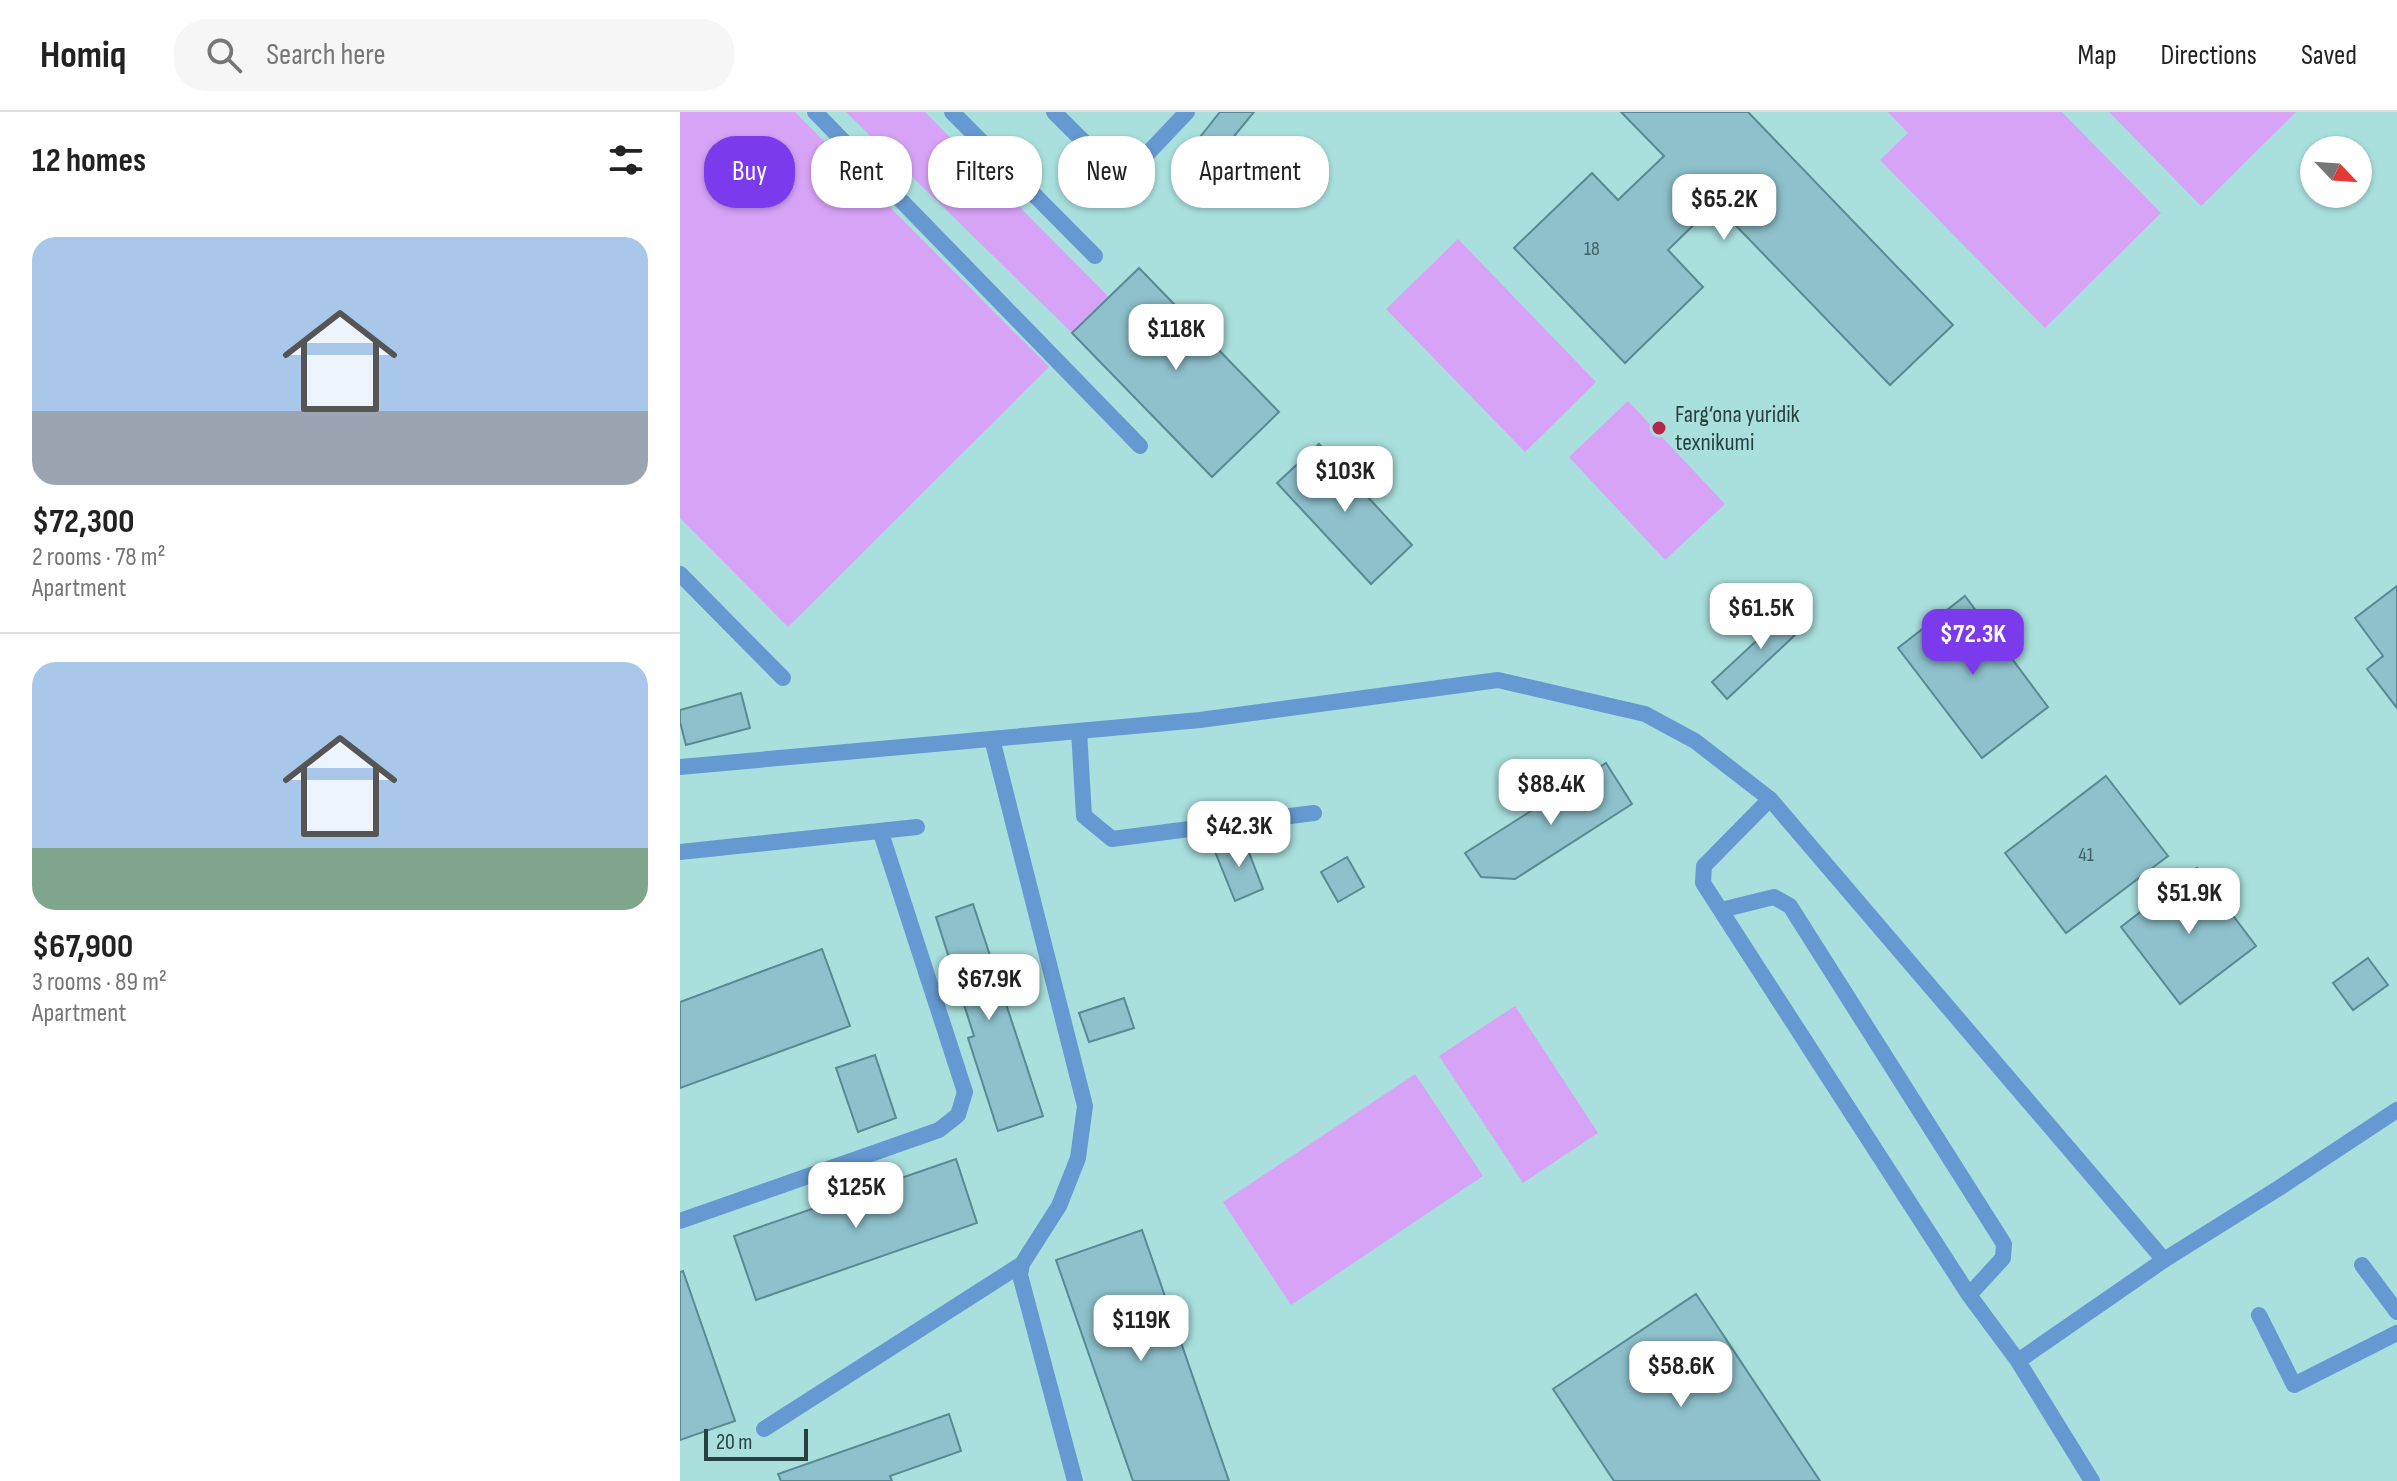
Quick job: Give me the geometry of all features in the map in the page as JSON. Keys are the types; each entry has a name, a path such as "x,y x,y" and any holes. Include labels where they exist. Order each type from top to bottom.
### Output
{"street":[{"path":"815,112 1140,446"},
{"path":"952,112 1095,256"},
{"path":"1054,112 1111,169 1130,172 1187,112"},
{"path":"680,574 783,678"},
{"path":"680,767 1200,720 1498,680 1645,714 1695,741 1770,799 2164,1260"},
{"path":"1079,731 1084,816 1112,839 1314,813"},
{"path":"992,739 1085,1106 1078,1158 1059,1206 1022,1264 1020,1275 1075,1481"},
{"path":"1770,799 1704,866 1703,883 1969,1295 2018,1361 2092,1481"},
{"path":"680,852 917,827"},
{"path":"680,1221 939,1130 958,1115 965,1092 881,833"},
{"path":"1721,910 1774,897 1790,906 2004,1244 2003,1258 1969,1295"},
{"path":"2018,1361 2164,1260 2397,1110"},
{"path":"764,1429 1022,1264"},
{"path":"2362,1265 2397,1312"},
{"path":"2259,1315 2294,1385 2397,1333"}],"shaded area":[{"path":"680,112 795,112 819,136 811,136 811,208 891,208 1049,367 788,627 680,518"},
{"path":"846,112 925,112 949,136 928,136 928,192 912,177 912,136 871,136"},
{"path":"1888,112 2062,112 2161,213 2045,328 1880,160 1908,133"},
{"path":"2109,112 2296,112 2201,206"},
{"path":"944,208 1020,208 1109,297 1072,333"},
{"path":"1458,239 1596,382 1525,452 1386,309"},
{"path":"1628,401 1725,504 1665,560 1569,457"},
{"path":"1515,1006 1598,1133 1523,1183 1439,1056"},
{"path":"1415,1074 1483,1176 1291,1305 1223,1202"}],"building":[{"path":"1220,112 1254,112 1234,136 1201,136"},
{"path":"1621,112 1748,112 1953,325 1890,385 1715,204 1668,250 1703,287 1625,363 1514,248 1592,173 1618,200 1664,156"},
{"path":"1139,268 1279,412 1212,477 1072,333"},
{"path":"1319,444 1412,545 1371,584 1277,483"},
{"path":"2397,586 2397,708 2367,669 2383,656 2355,618"},
{"path":"1965,596 2048,707 1982,758 1898,648"},
{"path":"1796,604 1811,620 1727,699 1712,682"},
{"path":"741,693 750,728 686,745 680,710"},
{"path":"1606,763 1632,804 1515,879 1481,877 1465,853"},
{"path":"2106,776 2168,856 2066,933 2005,853"},
{"path":"1243,837 1263,889 1235,901 1214,849"},
{"path":"1347,857 1364,887 1338,902 1321,872"},
{"path":"2197,868 2256,946 2180,1004 2121,927"},
{"path":"973,904 1043,1116 998,1131 968,1038 974,1036 936,917"},
{"path":"822,949 850,1026 680,1088 680,1002"},
{"path":"2368,958 2388,985 2353,1010 2333,983"},
{"path":"1124,998 1134,1028 1089,1042 1079,1013"},
{"path":"875,1055 896,1118 858,1132 836,1068"},
{"path":"956,1159 977,1223 756,1300 734,1236"},
{"path":"1142,1230 1229,1481 1133,1481 1056,1260"},
{"path":"683,1271 735,1421 680,1440 680,1272"},
{"path":"1696,1294 1820,1481 1614,1481 1553,1389"},
{"path":"949,1414 961,1451 890,1476 892,1481 781,1481 778,1474"}],"place":[{"name":"Farg‘ona yuridik texnikumi","path":"1659,428"}]}
